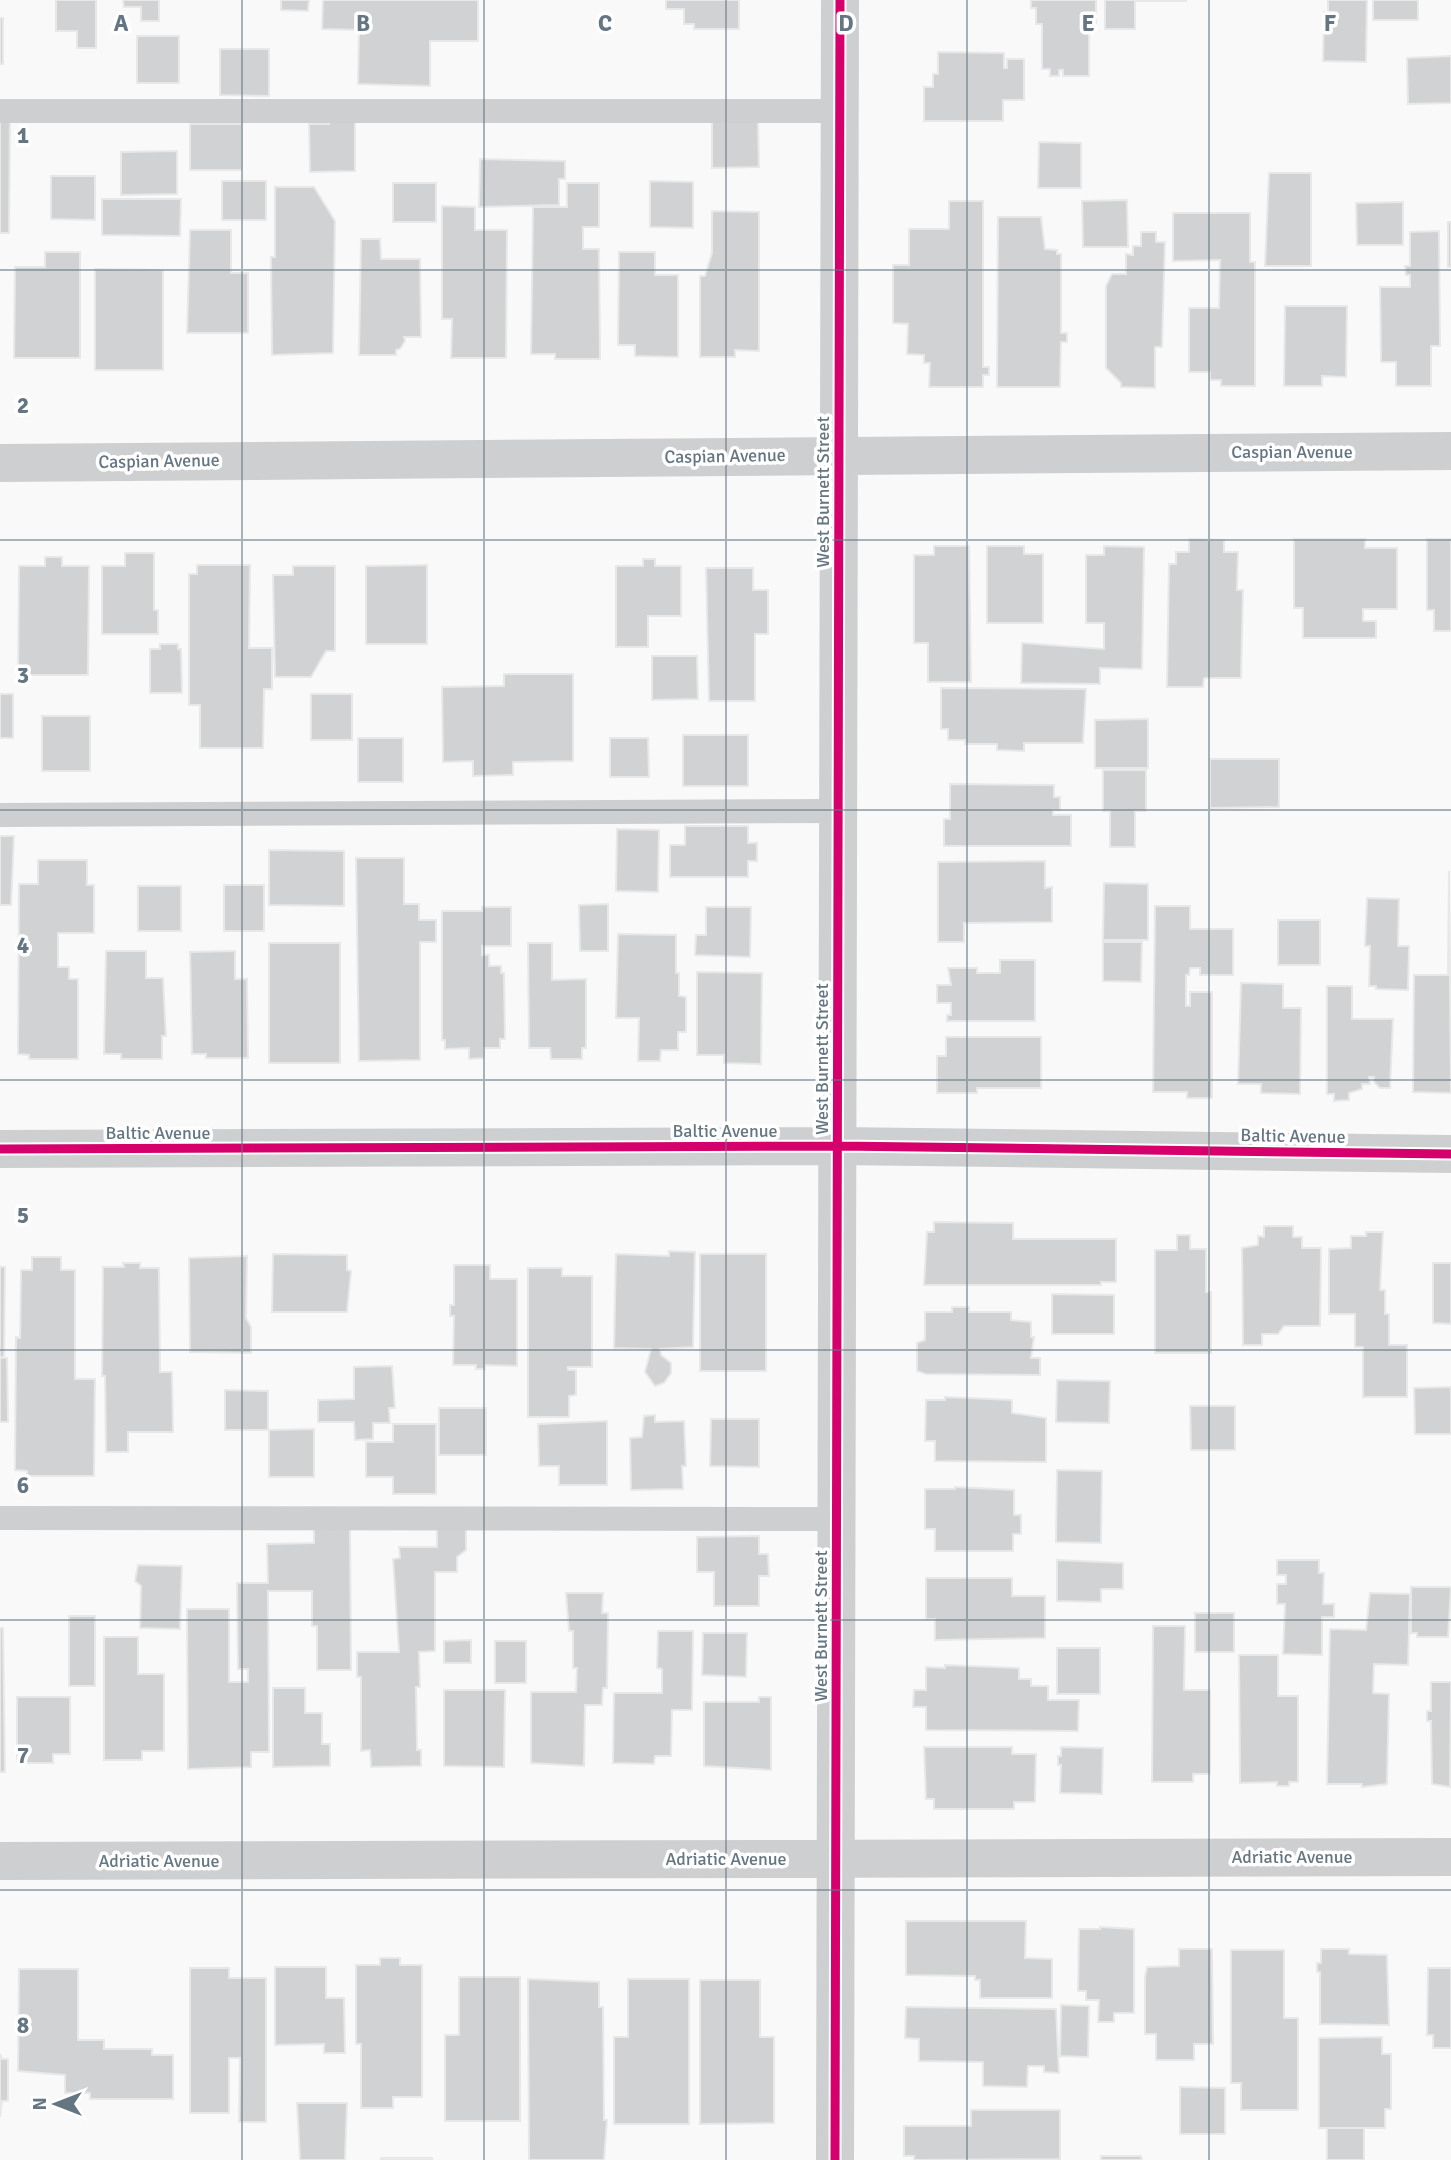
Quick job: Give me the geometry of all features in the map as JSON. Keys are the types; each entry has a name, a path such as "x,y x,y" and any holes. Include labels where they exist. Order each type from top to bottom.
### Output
{"street":[{"name":"West Burnett Street","path":"835,2160 840,0"},
{"name":"Caspian Avenue","path":"0,463 1451,451"},
{"name":"Baltic Avenue","path":"0,1149 838,1146 1451,1154"},
{"name":"Adriatic Avenue","path":"0,1861 1451,1857"}],"lane":[{"path":"0,111 840,111"},
{"path":"0,815 838,811"},
{"path":"0,1518 837,1519"}],"building":[{"path":"56,0 96,0 96,48 77,48 77,31 56,31"},
{"path":"123,0 159,0 159,21 141,21 141,7 124,7"},
{"path":"281,0 309,0 308,11 281,10"},
{"path":"323,0 478,0 478,41 430,41 430,86 358,84 359,30 322,29"},
{"path":"666,0 739,0 739,29 694,29 694,24 684,24 684,9 666,9"},
{"path":"1031,0 1096,0 1096,23 1089,23 1089,76 1063,76 1063,70 1059,70 1059,76 1050,76 1050,69 1042,69 1042,24 1036,24 1036,8 1031,8"},
{"path":"1105,0 1186,1 1135,1 1135,29 1105,29"},
{"path":"1328,0 1367,0 1366,62 1323,61 1324,12 1328,13"},
{"path":"1373,0 1418,0 1418,20 1373,20"},
{"path":"0,18 3,18 3,64 0,64"},
{"path":"137,36 179,36 179,83 137,83"},
{"path":"220,49 269,49 269,96 220,95"},
{"path":"938,52 1004,53 1004,68 1007,68 1007,59 1024,59 1024,100 1003,100 1003,121 924,121 924,87 933,87 933,74 938,74"},
{"path":"1451,56 1451,103 1408,104 1407,58"},
{"path":"329,117 355,117 355,171 310,172 309,124 329,124"},
{"path":"0,119 10,119 9,233 0,233"},
{"path":"758,121 759,167 712,168 712,122"},
{"path":"190,124 242,124 242,170 190,170"},
{"path":"1039,142 1081,143 1081,188 1038,188"},
{"path":"177,151 177,194 121,195 121,152"},
{"path":"480,159 565,161 565,179 559,179 559,205 479,207"},
{"path":"1269,173 1311,173 1311,266 1265,266"},
{"path":"51,176 95,176 95,220 51,219"},
{"path":"222,181 266,181 266,220 222,220"},
{"path":"650,181 693,182 693,228 650,227"},
{"path":"393,183 436,183 436,222 393,222"},
{"path":"567,183 599,183 599,227 583,227 583,249 599,249 600,359 555,359 555,354 531,354 533,207 567,207"},
{"path":"275,187 314,187 335,221 333,353 272,355 271,257 275,257"},
{"path":"102,199 181,199 180,236 102,235"},
{"path":"1127,200 1128,247 1083,247 1082,201"},
{"path":"949,201 983,201 983,367 989,367 989,375 983,375 983,387 929,387 930,363 924,363 924,355 907,354 908,324 893,323 893,265 909,265 909,229 949,229"},
{"path":"1403,202 1403,245 1357,245 1356,203"},
{"path":"442,206 475,207 475,230 507,230 506,358 451,358 452,319 442,319"},
{"path":"712,211 759,212 759,351 735,350 735,357 700,357 700,276 705,276 712,253"},
{"path":"1173,213 1250,213 1250,262 1255,262 1255,386 1221,386 1221,380 1210,380 1210,372 1189,372 1189,308 1219,308 1220,260 1173,261"},
{"path":"998,217 1041,217 1045,249 1057,250 1057,254 1061,254 1061,333 1067,333 1067,342 1061,342 1060,387 997,387"},
{"path":"1448,222 1451,222 1451,267 1448,267"},
{"path":"190,230 231,230 231,273 248,273 248,333 187,333"},
{"path":"1439,231 1440,346 1431,346 1431,386 1396,386 1396,362 1381,362 1380,287 1410,287 1410,275 1406,275 1405,266 1410,266 1410,232"},
{"path":"1141,232 1156,232 1156,242 1165,242 1162,347 1155,347 1155,388 1121,387 1121,383 1106,368 1106,286 1112,274 1126,274 1126,254 1133,255 1133,246 1141,246"},
{"path":"361,239 380,239 381,259 420,259 421,337 404,337 405,341 400,349 396,350 396,355 359,355"},
{"path":"45,252 80,252 80,358 14,358 15,267 45,267"},
{"path":"619,252 655,252 655,275 678,275 678,357 635,356 635,345 618,345"},
{"path":"95,269 163,270 163,370 95,370"},
{"path":"1285,306 1347,306 1346,377 1322,376 1322,386 1284,386"},
{"path":"1189,539 1224,540 1224,552 1238,552 1237,590 1243,590 1241,678 1204,678 1203,687 1167,687 1169,564 1176,564 1176,552 1189,552"},
{"path":"1294,539 1365,539 1365,548 1397,548 1397,609 1363,609 1363,621 1376,621 1376,638 1303,638 1303,608 1294,608"},
{"path":"1427,539 1451,539 1451,631 1434,631 1434,610 1427,610"},
{"path":"934,546 969,546 971,682 928,682 928,643 914,643 914,555 934,555"},
{"path":"987,546 1024,546 1024,554 1043,554 1043,623 987,623"},
{"path":"1104,546 1144,547 1142,669 1100,668 1100,684 1021,683 1022,643 1104,649 1104,623 1086,623 1086,555 1104,555"},
{"path":"125,553 154,553 154,610 158,610 158,634 102,634 102,566 125,566"},
{"path":"45,557 62,557 62,566 89,566 88,675 18,675 19,566 45,566"},
{"path":"643,559 655,559 655,566 681,566 681,616 648,616 648,647 616,647 616,566 643,566"},
{"path":"197,565 250,565 249,648 272,648 272,689 264,689 263,748 200,748 200,705 189,705 189,574 197,574"},
{"path":"427,565 427,644 366,644 366,566"},
{"path":"293,566 335,566 335,651 326,651 311,677 275,677 273,575 293,575"},
{"path":"706,568 753,568 753,590 768,590 768,634 755,634 755,701 709,701"},
{"path":"160,644 178,644 178,649 181,649 182,693 150,693 150,649 160,649"},
{"path":"652,656 697,656 698,699 652,700"},
{"path":"504,674 573,674 573,761 513,762 513,775 473,776 473,761 443,762 442,687 504,686"},
{"path":"941,688 1086,689 1083,743 1024,743 1024,751 997,750 997,744 965,744 965,740 948,740 948,729 941,729"},
{"path":"0,694 13,694 13,738 0,738"},
{"path":"311,694 352,694 352,740 311,740"},
{"path":"42,716 90,716 90,771 42,771"},
{"path":"1148,719 1148,768 1095,768 1095,720"},
{"path":"683,735 748,735 748,786 683,786"},
{"path":"358,738 403,738 403,782 358,782"},
{"path":"610,738 648,738 649,777 610,777"},
{"path":"1210,759 1279,759 1279,807 1210,808"},
{"path":"1103,770 1146,770 1146,811 1135,811 1135,847 1110,847 1110,811 1103,811"},
{"path":"950,784 1054,785 1054,797 1060,797 1060,810 1053,810 1053,815 1071,815 1071,846 944,846 944,819 950,819"},
{"path":"685,826 748,826 748,843 757,843 757,861 748,861 748,877 670,877 670,845 685,845"},
{"path":"617,829 659,830 658,892 616,891"},
{"path":"0,836 14,836 11,905 0,905"},
{"path":"269,850 344,851 344,906 269,905"},
{"path":"356,858 404,858 404,904 419,904 419,920 436,920 436,942 420,942 420,1060 359,1061"},
{"path":"38,860 87,860 87,885 94,885 94,933 58,933 58,967 69,967 69,979 78,979 78,1059 29,1059 29,1055 18,1054 19,884 38,884"},
{"path":"1045,861 1045,888 1052,887 1052,922 964,923 964,942 938,942 938,862"},
{"path":"1449,871 1451,1093 1413,1092 1414,975 1448,975"},
{"path":"1104,883 1148,884 1148,940 1103,940"},
{"path":"224,885 264,885 264,931 224,931"},
{"path":"138,886 181,886 181,931 138,931"},
{"path":"1367,898 1399,899 1398,946 1409,946 1408,990 1376,989 1376,986 1369,986 1370,946 1365,946"},
{"path":"608,904 608,951 580,951 579,905"},
{"path":"1155,906 1190,906 1190,929 1233,929 1233,975 1200,975 1200,968 1190,968 1189,975 1186,975 1186,1006 1190,1006 1190,992 1212,992 1212,1098 1187,1098 1187,1092 1153,1092"},
{"path":"482,907 511,907 511,946 482,946 482,955 489,955 489,966 501,966 501,973 504,973 505,1039 500,1039 500,1048 484,1048 484,1058 469,1059 469,1048 445,1049 445,1040 442,1040 442,911 482,911"},
{"path":"706,907 751,907 750,957 695,955 696,935 706,935"},
{"path":"1278,920 1320,920 1320,965 1278,965"},
{"path":"618,934 676,935 676,973 679,973 679,996 686,997 686,1032 678,1032 678,1050 661,1050 660,1061 638,1061 639,1018 616,1018"},
{"path":"1103,942 1142,942 1141,982 1103,981"},
{"path":"269,943 340,943 340,1063 269,1063"},
{"path":"528,943 552,943 552,980 586,979 586,1048 582,1048 582,1059 551,1059 550,1048 529,1048"},
{"path":"106,951 146,951 146,978 163,978 166,1036 162,1036 162,1059 121,1059 121,1054 104,1054"},
{"path":"235,951 235,979 247,979 248,1058 206,1058 206,1054 192,1054 190,952"},
{"path":"1000,960 1035,960 1035,1021 947,1021 947,1015 951,1015 951,1003 937,1003 937,985 951,985 948,968 977,968 977,973 1000,973"},
{"path":"697,972 762,973 761,1064 724,1063 724,1055 697,1055"},
{"path":"1241,983 1283,984 1283,1008 1301,1008 1300,1094 1261,1093 1261,1084 1238,1084"},
{"path":"1327,986 1352,986 1352,1019 1393,1019 1390,1088 1380,1088 1374,1082 1374,1077 1369,1077 1370,1084 1362,1084 1362,1089 1349,1093 1349,1100 1334,1101 1334,1094 1327,1094"},
{"path":"946,1037 1041,1037 1041,1088 977,1088 977,1093 937,1093 937,1056 946,1056"},
{"path":"934,1222 1013,1223 1013,1239 1116,1239 1116,1282 1101,1282 1101,1285 924,1285 927,1232 934,1232"},
{"path":"1264,1226 1293,1226 1293,1237 1302,1237 1302,1248 1321,1248 1320,1326 1284,1326 1278,1334 1262,1334 1262,1345 1243,1345 1242,1248 1258,1245 1258,1236 1264,1237"},
{"path":"1366,1232 1383,1232 1380,1290 1385,1290 1385,1314 1389,1314 1389,1345 1407,1345 1407,1397 1363,1397 1363,1347 1355,1347 1355,1314 1329,1314 1329,1249 1351,1248 1351,1236 1366,1236"},
{"path":"1177,1235 1190,1235 1190,1249 1206,1249 1206,1292 1211,1292 1211,1353 1155,1353 1155,1250 1177,1250"},
{"path":"669,1251 695,1252 693,1347 660,1349 661,1355 671,1363 671,1373 664,1383 655,1386 645,1372 651,1349 614,1348 616,1254 669,1256"},
{"path":"273,1254 347,1255 347,1270 351,1271 347,1312 272,1312"},
{"path":"700,1254 766,1254 766,1371 700,1371"},
{"path":"247,1256 246,1318 251,1327 251,1353 190,1352 189,1258"},
{"path":"32,1257 61,1257 61,1270 75,1270 75,1379 95,1379 94,1476 27,1476 27,1471 15,1470 16,1337 20,1338 21,1270 32,1270"},
{"path":"123,1263 140,1263 140,1268 159,1268 160,1372 172,1372 173,1432 128,1432 128,1452 106,1452 105,1376 102,1376 103,1267 124,1267"},
{"path":"1433,1263 1451,1263 1451,1324 1433,1323"},
{"path":"454,1265 490,1265 490,1279 517,1279 517,1366 485,1365 485,1369 476,1369 476,1365 453,1365 454,1316 450,1316 450,1305 454,1305"},
{"path":"0,1267 5,1267 4,1357 0,1357"},
{"path":"528,1268 562,1268 562,1276 592,1276 592,1367 568,1367 568,1370 576,1370 576,1395 569,1396 569,1417 528,1417"},
{"path":"1052,1294 1114,1295 1114,1334 1052,1334"},
{"path":"952,1307 969,1307 969,1312 1011,1312 1011,1320 1031,1322 1031,1337 1034,1337 1031,1358 1040,1358 1040,1375 926,1374 917,1371 917,1343 925,1340 925,1312 952,1312"},
{"path":"0,1358 7,1358 8,1422 0,1422"},
{"path":"392,1366 395,1408 389,1408 390,1423 373,1423 373,1439 355,1440 354,1422 318,1422 318,1400 354,1399 354,1367"},
{"path":"1057,1380 1110,1381 1109,1423 1056,1422"},
{"path":"1451,1387 1451,1434 1415,1434 1414,1388"},
{"path":"225,1390 268,1391 268,1430 225,1430"},
{"path":"945,1397 1012,1400 1012,1413 1046,1418 1046,1462 935,1461 935,1441 925,1441 926,1400 945,1400"},
{"path":"1190,1406 1235,1406 1235,1450 1191,1450"},
{"path":"439,1408 486,1408 486,1455 439,1455"},
{"path":"655,1415 655,1422 684,1421 686,1466 682,1466 683,1489 631,1490 630,1438 642,1437 644,1416"},
{"path":"711,1419 759,1419 759,1467 710,1466"},
{"path":"607,1421 607,1485 559,1485 559,1466 539,1466 538,1424"},
{"path":"393,1424 436,1424 436,1494 393,1494 393,1477 366,1477 366,1442 393,1442"},
{"path":"314,1429 314,1477 269,1477 269,1430"},
{"path":"1057,1470 1102,1471 1101,1543 1056,1542"},
{"path":"955,1487 1014,1490 1014,1515 1021,1515 1021,1534 1013,1534 1013,1551 935,1551 935,1529 925,1529 925,1489"},
{"path":"437,1523 466,1523 466,1550 457,1557 457,1572 435,1572 435,1651 419,1652 420,1687 416,1687 417,1750 421,1750 421,1766 371,1767 370,1750 361,1751 361,1677 357,1677 357,1652 399,1652 393,1559 400,1558 399,1547 437,1547"},
{"path":"350,1528 351,1670 317,1670 317,1626 312,1626 312,1591 268,1591 269,1752 251,1752 251,1767 188,1769 187,1609 229,1609 229,1682 248,1682 248,1669 238,1669 237,1583 268,1583 267,1544 314,1543 314,1529"},
{"path":"759,1536 759,1554 768,1554 769,1576 759,1576 759,1606 714,1606 714,1572 697,1572 697,1537"},
{"path":"1057,1560 1123,1563 1123,1589 1101,1589 1101,1602 1057,1601"},
{"path":"1277,1560 1319,1560 1319,1573 1324,1573 1323,1604 1334,1604 1334,1617 1322,1617 1322,1655 1283,1654 1285,1604 1277,1604 1277,1584 1286,1584 1286,1575 1277,1575"},
{"path":"138,1565 182,1566 180,1629 140,1628 141,1586 135,1581"},
{"path":"926,1578 1012,1578 1012,1596 1045,1596 1045,1638 935,1640 935,1619 926,1619"},
{"path":"1411,1587 1451,1587 1448,1637 1417,1637 1417,1633 1411,1633"},
{"path":"566,1593 603,1593 602,1613 608,1613 607,1688 603,1688 602,1705 585,1705 584,1766 531,1763 531,1692 576,1692 577,1668 573,1668 573,1631 569,1631"},
{"path":"1370,1593 1410,1594 1408,1665 1374,1664 1373,1693 1389,1694 1387,1784 1362,1787 1362,1784 1327,1784 1330,1629 1366,1630"},
{"path":"1195,1613 1234,1613 1234,1652 1195,1652"},
{"path":"69,1616 95,1616 95,1686 69,1686"},
{"path":"1153,1626 1185,1626 1184,1690 1210,1690 1210,1774 1193,1774 1193,1782 1152,1782"},
{"path":"0,1628 3,1628 5,1772 0,1772"},
{"path":"658,1631 693,1631 692,1710 672,1710 671,1756 655,1756 654,1764 613,1763 614,1693 662,1693 662,1669 657,1668"},
{"path":"703,1633 747,1633 746,1677 702,1675"},
{"path":"104,1637 138,1637 138,1674 164,1674 164,1751 142,1751 142,1760 104,1760"},
{"path":"471,1640 471,1663 444,1663 444,1641"},
{"path":"495,1641 526,1641 526,1683 495,1683"},
{"path":"1057,1648 1100,1648 1100,1694 1057,1694"},
{"path":"1239,1655 1278,1655 1278,1696 1298,1696 1298,1782 1289,1782 1289,1786 1277,1786 1277,1782 1240,1783"},
{"path":"945,1665 1019,1668 1019,1679 1031,1679 1031,1686 1048,1686 1048,1700 1079,1700 1078,1731 926,1730 926,1707 913,1707 914,1690 926,1690 926,1667 945,1668"},
{"path":"1431,1682 1451,1682 1450,1787 1432,1784 1431,1721 1427,1721 1427,1711 1431,1711"},
{"path":"273,1688 305,1688 305,1713 322,1713 322,1744 330,1744 330,1766 273,1767"},
{"path":"444,1690 505,1690 504,1767 444,1766"},
{"path":"17,1697 70,1697 70,1754 53,1754 53,1763 17,1763"},
{"path":"759,1697 771,1697 771,1770 704,1766 704,1702 759,1702"},
{"path":"924,1747 1012,1747 1012,1754 1036,1754 1035,1802 1014,1802 1014,1809 934,1809 934,1799 926,1799"},
{"path":"1061,1747 1103,1748 1102,1794 1060,1793 1061,1765 1058,1765 1058,1756 1061,1756"},
{"path":"906,1921 1026,1921 1025,1958 1052,1959 1052,1998 980,1998 980,1980 975,1980 975,1976 906,1975"},
{"path":"1079,1929 1134,1929 1134,2013 1114,2013 1114,2022 1098,2022 1099,2000 1086,2000 1086,1991 1078,1991"},
{"path":"1179,1949 1212,1949 1213,2044 1194,2044 1194,2060 1156,2060 1156,2034 1145,2034 1147,1967 1179,1966"},
{"path":"1321,1949 1349,1949 1349,1954 1387,1955 1389,2025 1320,2024 1320,1972 1317,1972 1317,1963 1321,1963"},
{"path":"1231,1950 1284,1950 1284,2018 1298,2018 1298,2110 1241,2110 1241,2083 1231,2083"},
{"path":"380,1958 400,1958 400,1965 422,1965 422,2097 393,2097 393,2108 361,2108 361,2044 356,2044 356,1965 380,1965"},
{"path":"275,1967 326,1967 326,1998 344,1998 345,2053 324,2053 324,2044 275,2045"},
{"path":"190,1968 229,1968 229,1978 266,1978 266,2122 239,2122 240,2058 229,2058 229,2113 190,2113"},
{"path":"1428,1968 1451,1968 1451,2048 1433,2048 1433,2035 1427,2035"},
{"path":"19,1969 78,1969 78,2040 104,2040 104,2049 152,2049 152,2055 173,2055 173,2099 90,2099 90,2093 65,2093 65,2075 18,2071"},
{"path":"459,1977 520,1977 520,2121 445,2121 445,2035 459,2035"},
{"path":"528,1979 599,1982 599,2007 603,2007 604,2120 607,2120 604,2160 529,2160"},
{"path":"628,1979 689,1979 689,2124 614,2124 614,2037 628,2037"},
{"path":"700,1980 760,1980 760,2037 774,2037 774,2123 700,2124"},
{"path":"1061,2005 1089,2006 1088,2057 1060,2056"},
{"path":"906,2007 1056,2009 1059,2073 1044,2072 1044,2066 1028,2066 1027,2087 983,2086 983,2062 919,2061 919,2039 905,2038"},
{"path":"1382,2037 1382,2054 1391,2054 1391,2109 1385,2109 1385,2128 1319,2128 1319,2038"},
{"path":"0,2054 2,2059 8,2059 8,2101 2,2101 0,2117"},
{"path":"1180,2087 1225,2088 1225,2134 1180,2134"},
{"path":"297,2103 347,2103 345,2160 300,2160"},
{"path":"971,2110 1060,2110 1060,2159 914,2160 914,2156 904,2156 904,2126 971,2126"},
{"path":"1327,2128 1364,2128 1364,2160 1327,2160"},
{"path":"1101,2156 1141,2156 1142,2160 1101,2160"},
{"path":"432,2158 432,2160 381,2160"}],"cycle path":[{"path":"835,2160 840,0"},
{"path":"0,1149 838,1146 1451,1154"}]}
